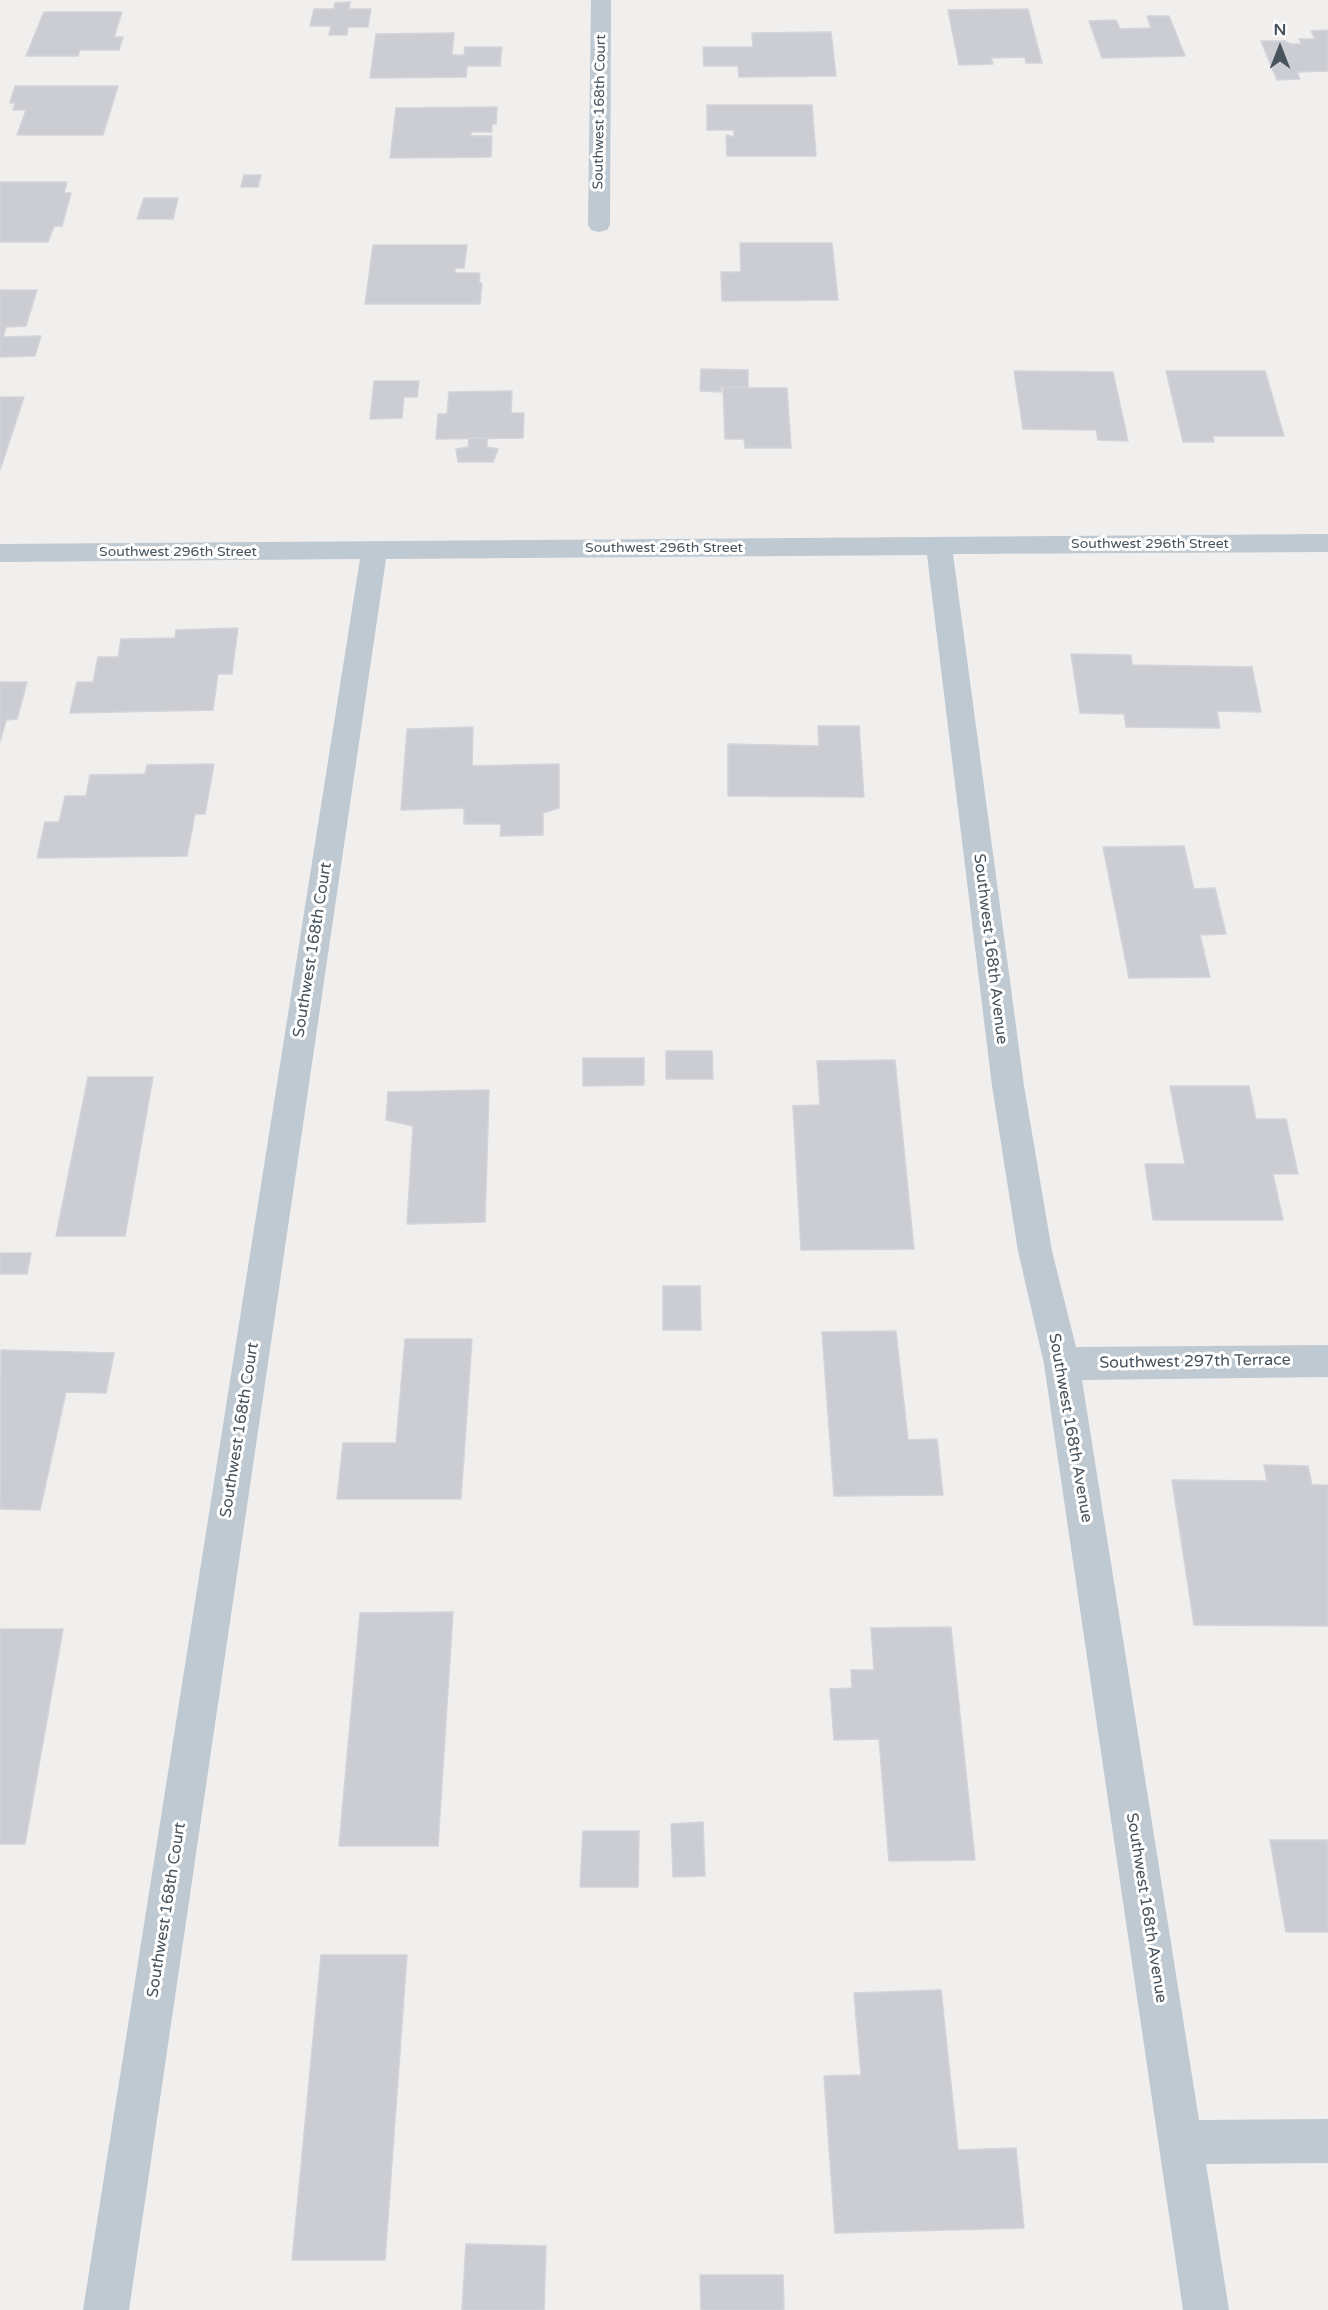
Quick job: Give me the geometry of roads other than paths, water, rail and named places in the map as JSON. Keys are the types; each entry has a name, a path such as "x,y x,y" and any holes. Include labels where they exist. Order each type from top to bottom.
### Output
{"street":[{"name":"Southwest 168th Court","path":"599,225 601,0"},
{"name":"Southwest 296th Street","path":"0,553 1328,543"},
{"name":"Southwest 168th Avenue","path":"939,546 1008,1086 1035,1251 1062,1364 1206,2310"},
{"name":"Southwest 168th Court","path":"106,2310 374,550"},
{"name":"Southwest 297th Terrace","path":"1062,1364 1328,1361"},
{"path":"1182,2142 1328,2141"}]}
